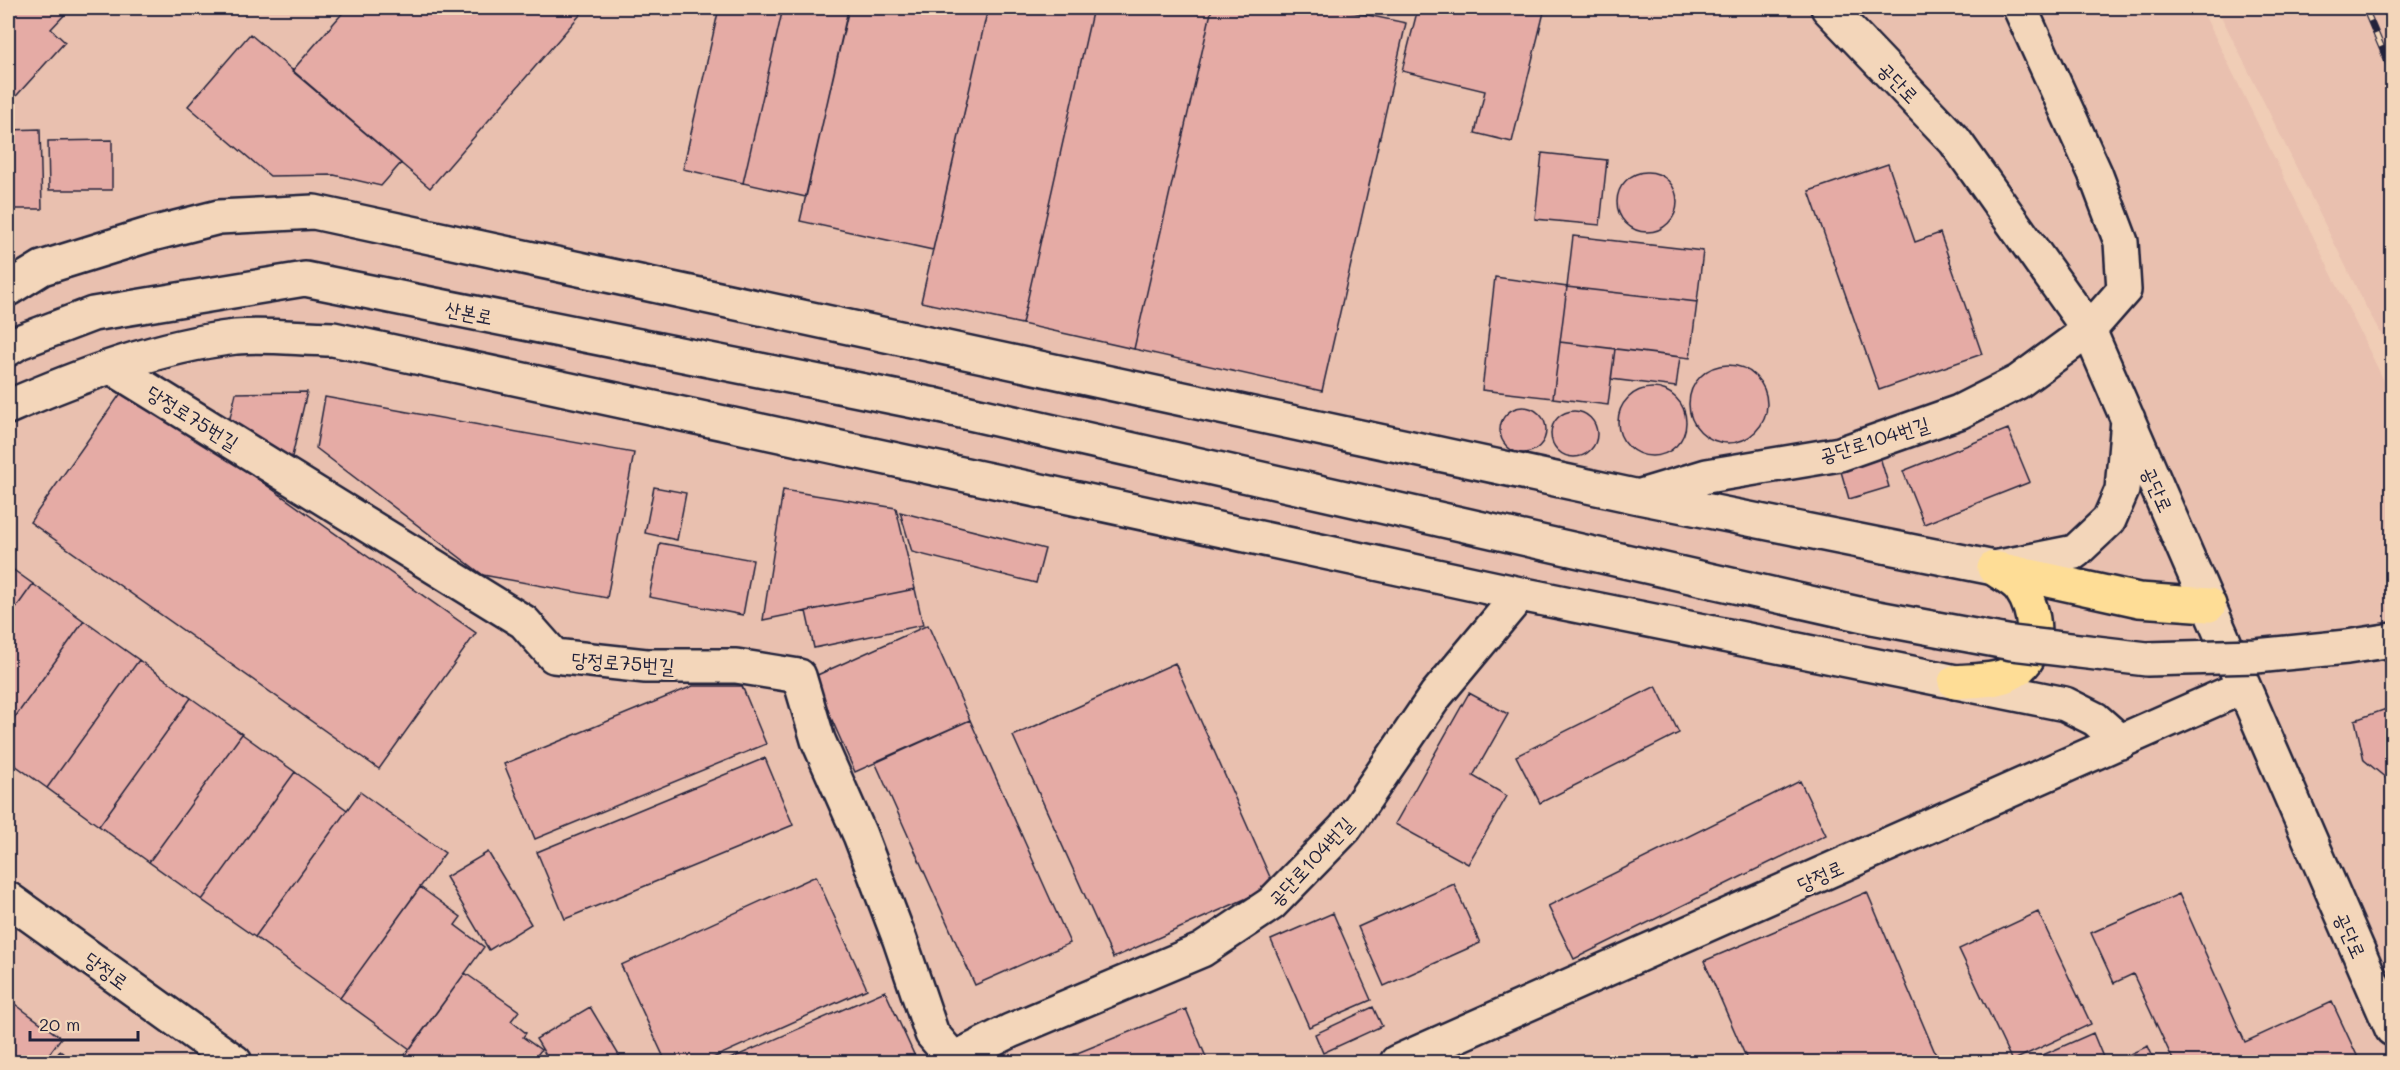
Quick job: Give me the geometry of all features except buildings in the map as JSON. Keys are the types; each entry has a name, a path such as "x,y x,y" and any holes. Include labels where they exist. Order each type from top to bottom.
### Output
{"main road":[{"path":"1994,568 2139,600 2209,605"},
{"path":"1955,682 1996,679 2019,668 2030,650 2035,634 2030,610 2021,588 1994,568"}],"street":[{"name":"공단로","path":"1828,8 1955,141 2089,330 2392,1029"},
{"name":"공단로104번길","path":"1639,497 1707,476 1840,454 1959,412 2018,382 2089,330 2124,290 2121,242 2094,173 2020,8"},
{"path":"8,289 42,268 148,235 219,217 314,212 1639,497 1994,568 2075,552 2109,520 2122,490 2128,418"},
{"name":"산본로","path":"8,349 19,342 93,314 304,279 934,405 1872,617 2012,643 2147,659 2256,656 2392,640"},
{"path":"8,407 87,375 167,350 238,337 333,339 1520,594 2065,704 2095,719 2121,742"},
{"name":"당정로75번길","path":"113,368 524,622 554,656 646,666 736,666 799,676 818,740 864,846 900,940 932,1034 955,1061"},
{"name":"공단로104번길","path":"955,1061 1010,1031 1202,950 1271,904 1345,828 1436,694 1520,594"},
{"name":"당정로","path":"1397,1062 2243,687"},
{"name":"당정로","path":"8,899 235,1062"}],"shaded area":[{"path":"8,8 2201,8 2392,397 2392,1062 8,1062"},
{"path":"2217,8 2392,8 2392,353 2367,309"}],"railway":[{"path":"2365,8 2392,72"}]}
